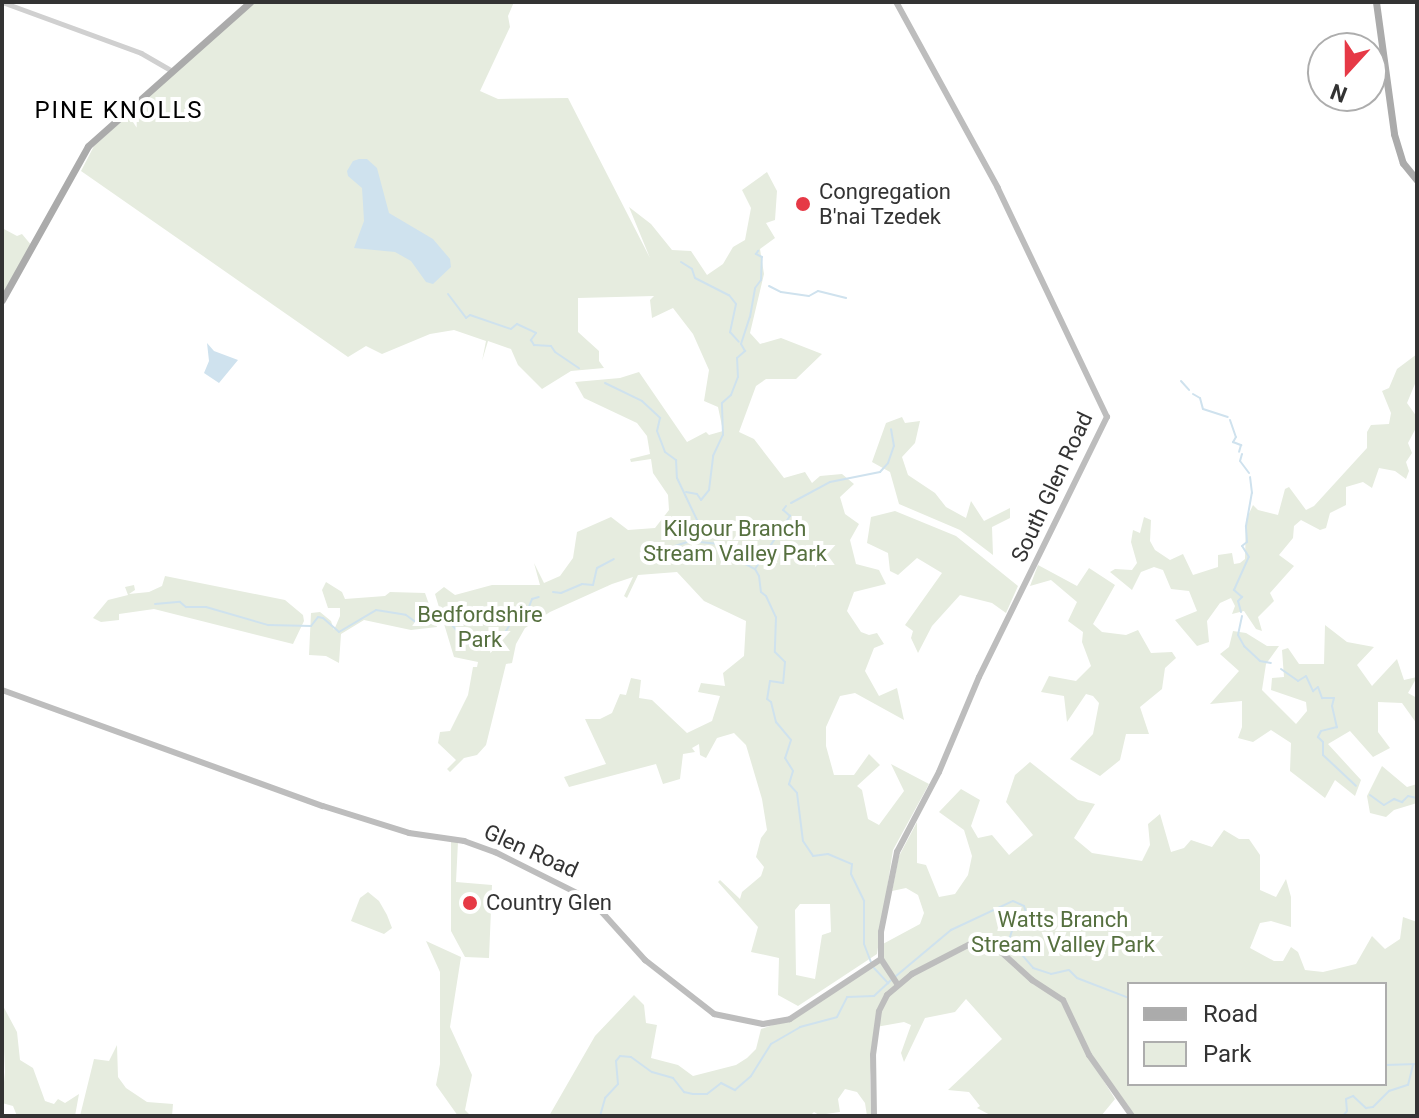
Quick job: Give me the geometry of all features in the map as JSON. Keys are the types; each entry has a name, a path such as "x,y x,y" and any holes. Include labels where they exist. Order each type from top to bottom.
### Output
{"main road":[{"path":"2,300 88,146 250,2"},
{"name":"South Glen Road","path":"881,959 881,932 897,852 939,772 965,706 1107,417 998,187 896,2"},
{"path":"1376,2 1394,134 1403,163 1417,180"},
{"name":"Glen Road","path":"2,690 323,806 409,833 464,841 495,852 591,900 645,960 714,1014 763,1024 790,1019 881,959"},
{"path":"874,1116 873,1055 879,1011 896,982 965,944 991,945 1069,1007 1089,1055 1132,1116"},
{"path":"881,959 896,982"}],"street":[{"path":"2,2 124,46 172,71"}],"green space":[{"path":"254,2 514,2 508,16 510,27 480,91 498,99 568,98 650,258 629,207 651,224 672,250 691,251 707,275 723,264 733,247 745,240 751,208 742,190 767,172 777,191 775,220 766,223 775,238 760,249 764,274 750,333 760,344 781,338 822,354 796,379 766,379 756,386 739,432 754,439 784,478 805,472 812,483 820,476 842,474 854,484 840,497 845,514 859,524 850,540 856,564 879,570 886,584 854,592 847,611 861,632 869,635 877,633 884,644 874,648 865,671 879,696 897,688 904,720 855,693 840,696 826,727 826,746 834,775 854,775 869,754 880,765 857,786 862,790 868,819 879,825 904,791 891,764 929,784 893,850 877,954 798,1006 778,995 779,958 751,952 758,927 718,882 720,880 740,899 742,892 761,876 764,867 756,857 761,838 767,830 762,799 746,745 734,733 717,738 706,758 700,755 699,744 692,748 695,752 683,754 680,779 663,784 656,764 569,787 564,777 606,764 585,719 600,719 612,713 620,694 626,695 631,678 641,680 639,698 652,700 687,733 712,721 720,696 698,692 701,683 725,686 723,673 744,656 746,621 704,601 677,572 638,575 627,598 624,596 633,577 612,584 550,612 525,628 516,644 512,663 506,664 486,745 477,755 464,758 450,772 447,769 456,760 438,743 440,732 450,731 468,695 473,667 477,667 478,662 454,657 435,594 444,587 455,595 492,585 540,585 534,563 544,583 560,576 573,558 577,532 611,517 628,530 655,528 669,510 668,495 653,473 651,459 631,462 630,459 650,454 647,436 637,423 584,398 575,382 620,378 639,372 687,442 706,432 709,435 723,431 718,407 704,401 709,370 693,334 673,308 652,318 650,300 654,296 578,298 578,332 599,351 599,361 604,368 571,371 542,389 518,365 511,349 488,341 482,361 486,341 454,330 430,334 382,354 366,346 348,357 81,171 94,146","holes":["800,904 830,904 831,932 822,935 815,979 796,975 795,910"]},
{"path":"2,228 17,236 22,234 32,246 2,296"},
{"path":"1417,354 1417,379 1407,403 1417,417 1417,426 1408,443 1412,453 1406,462 1409,471 1406,479 1395,471 1379,468 1372,488 1363,482 1346,487 1346,505 1330,513 1326,528 1320,530 1301,520 1294,526 1293,538 1279,555 1294,566 1270,593 1274,601 1258,617 1262,631 1256,629 1244,611 1232,614 1235,606 1231,598 1220,603 1207,621 1209,642 1197,646 1175,620 1197,611 1189,591 1171,589 1163,570 1154,567 1141,572 1132,590 1110,572 1115,569 1132,570 1137,563 1131,542 1133,530 1140,533 1144,517 1151,520 1150,541 1155,550 1170,560 1183,554 1193,575 1218,567 1218,555 1232,553 1234,564 1240,563 1245,559 1246,520 1253,505 1258,510 1278,515 1285,489 1289,487 1306,510 1314,506 1367,448 1367,432 1371,425 1389,424 1391,413 1382,391 1389,388 1397,369"},
{"path":"902,417 905,423 920,421 915,443 902,457 908,475 935,493 946,507 966,518 971,501 984,521 1010,508 1010,518 992,527 993,555 960,530 899,504 890,472 872,462 886,423"},
{"path":"895,511 956,536 1018,586 1006,613 992,603 960,595 932,626 918,653 911,638 913,631 905,625 942,573 917,558 898,575 890,571 888,553 867,543 871,517"},
{"path":"1038,565 1077,586 1089,568 1115,585 1093,624 1102,632 1126,635 1138,630 1151,653 1172,652 1176,658 1165,668 1162,689 1140,707 1149,734 1126,734 1120,760 1100,776 1070,759 1093,734 1099,703 1086,694 1067,722 1064,696 1041,692 1049,676 1076,681 1091,666 1082,642 1083,632 1068,621 1077,602 1051,580 1030,586"},
{"path":"165,576 285,600 303,615 304,621 293,644 154,609 119,614 119,620 101,622 93,618 108,600 128,595 125,587 134,585 135,590 129,594 149,592 162,586"},
{"path":"326,582 342,592 345,599 385,596 390,592 425,593 437,627 411,630 364,620 341,634 339,663 326,656 309,655 311,613 320,612 331,621 334,630 340,616 340,608 328,608 322,590"},
{"path":"1325,625 1347,642 1374,647 1357,665 1372,686 1397,659 1404,680 1417,677 1408,693 1417,698 1417,724 1402,703 1378,702 1378,732 1390,748 1373,757 1350,731 1328,744 1361,780 1355,796 1335,780 1325,798 1290,771 1291,743 1271,730 1253,742 1238,738 1242,727 1242,701 1210,704 1239,671 1220,654 1229,647 1233,631 1246,633 1267,646 1279,646 1266,664 1262,690 1296,724 1307,711 1306,702 1271,690 1272,678 1284,677 1282,650 1288,648 1299,664 1324,664"},
{"name":"Watts Branch Stream Valley Park","path":"1030,762 1078,800 1095,804 1074,838 1092,853 1142,861 1150,845 1148,824 1160,814 1171,852 1184,848 1191,840 1212,847 1224,830 1239,839 1249,839 1260,855 1260,890 1276,897 1286,879 1291,897 1291,927 1271,921 1260,923 1250,948 1274,961 1283,961 1291,947 1298,952 1305,970 1323,972 1356,964 1372,936 1385,949 1400,939 1403,917 1417,922 1417,1116 1132,1116 1087,1054 1115,1099 1101,1116 992,1116 977,1108 980,1106 969,1092 948,1090 1002,1039 966,999 955,1012 925,1018 904,1062 901,1053 911,1025 904,1022 876,1027 870,1075 871,1116 867,1116 865,1103 857,1092 845,1089 838,1099 840,1112 819,1115 814,1112 810,1116 549,1116 595,1036 634,995 644,1005 646,1023 657,1025 651,1058 678,1065 693,1076 736,1065 747,1058 756,1049 761,1029 790,1019 881,960 881,945 920,924 924,913 918,895 906,888 892,891 899,856 917,822 917,863 926,865 939,897 955,894 968,875 972,856 964,830 939,812 961,789 980,800 971,826 978,838 992,835 1009,855 1033,835 1006,802 1015,775"},
{"path":"1382,766 1407,787 1417,784 1417,803 1394,810 1386,817 1370,813 1367,796"},
{"name":"Country Glen","path":"451,841 458,842 456,882 492,885 489,958 465,957 451,931"},
{"path":"368,892 379,901 392,928 384,934 351,921 360,898"},
{"path":"426,941 461,957 450,1027 472,1075 465,1110 471,1116 458,1116 436,1085 440,1064 440,972"},
{"path":"2,1004 17,1032 20,1060 33,1068 45,1101 54,1104 58,1099 65,1103 79,1094 75,1116 17,1116 13,1106 2,1103 5,1072"},
{"path":"117,1045 118,1077 126,1088 147,1102 173,1104 172,1116 80,1116 94,1059 109,1061"}],"water":[{"path":"367,159 377,168 389,213 433,239 450,259 451,267 433,284 426,282 411,261 395,252 354,248 364,221 362,188 348,176 347,171 353,161"},
{"path":"207,343 214,351 238,360 219,383 204,373 209,361"}],"waterway":[{"path":"686,492 697,494 701,500 709,490 713,456 723,435 722,403 731,395 738,377 737,358 745,351 741,344 755,288 761,280 762,257 756,254 758,251"},
{"path":"681,262 692,269 695,278 729,295 736,304 730,332 739,342"},
{"path":"769,286 781,292 809,296 818,291 846,298"},
{"path":"448,294 466,318 470,315 511,329 517,324 536,333 531,340 534,345 551,346 579,368"},
{"path":"1181,381 1189,390"},
{"path":"605,383 642,401 660,418 657,431 665,452 676,460 677,478 697,520 693,536 697,541"},
{"path":"1193,394 1200,398 1203,409 1228,417"},
{"path":"1230,420 1236,437 1233,442 1241,445 1239,452"},
{"path":"791,503 830,482 880,472 888,463 894,446 891,429"},
{"path":"1242,454 1240,461 1249,473"},
{"path":"1241,612 1238,601 1242,597 1234,590 1249,557 1242,546 1247,542 1246,526 1252,493 1250,477"},
{"path":"755,569 790,516 783,510 786,506"},
{"path":"675,546 690,541 717,544 732,557 755,569 759,576 761,592 776,617 775,652 785,662 783,683 770,681 767,699 771,702 776,722 791,740 785,758 793,771 789,784 797,793 803,841 813,856 828,854 852,864 851,874 864,901 864,944 871,962"},
{"path":"553,592 561,593 582,584 593,585 597,568 614,559"},
{"path":"452,625 469,644 494,648 496,637 503,636 514,618 528,609 532,599 539,597"},
{"path":"155,604 180,602 186,607 206,607 268,625 311,626 318,617 339,632 376,610 406,615 417,623 422,619 433,620"},
{"path":"1242,616 1238,635 1244,646 1260,661 1271,663"},
{"path":"1281,669 1298,681 1306,676 1313,691 1318,687 1322,698 1334,698 1332,706 1337,727 1321,731 1318,737 1323,742 1323,755 1356,786"},
{"path":"1370,795 1384,805 1394,799 1402,802 1408,796 1417,798"},
{"path":"896,976 951,930 1013,901 1024,906 1026,912 1014,924 1009,940 1033,968 1051,974 1069,970 1077,978 1127,997"},
{"path":"874,968 888,983"},
{"path":"600,1116 605,1098 618,1084 616,1061 620,1056 631,1057 652,1072 673,1078 684,1092 707,1094 721,1083 735,1090 751,1076 771,1044 800,1027 837,1017 847,997 874,996 891,980"},
{"path":"1387,1065 1417,1064"},
{"path":"1343,1116 1347,1111 1346,1099 1353,1096 1366,1108 1373,1107 1389,1091 1408,1085 1413,1065"}],"place":[{"name":"Congregation B'nai Tzedek","path":"803,204"},
{"name":"Country Glen","path":"470,903"}],"district":[{"name":"PINE KNOLLS","path":"119,111"}],"park label":[{"name":"Kilgour Branch Stream Valley Park","path":"735,540"},
{"name":"Bedfordshire Park","path":"480,626"}]}
